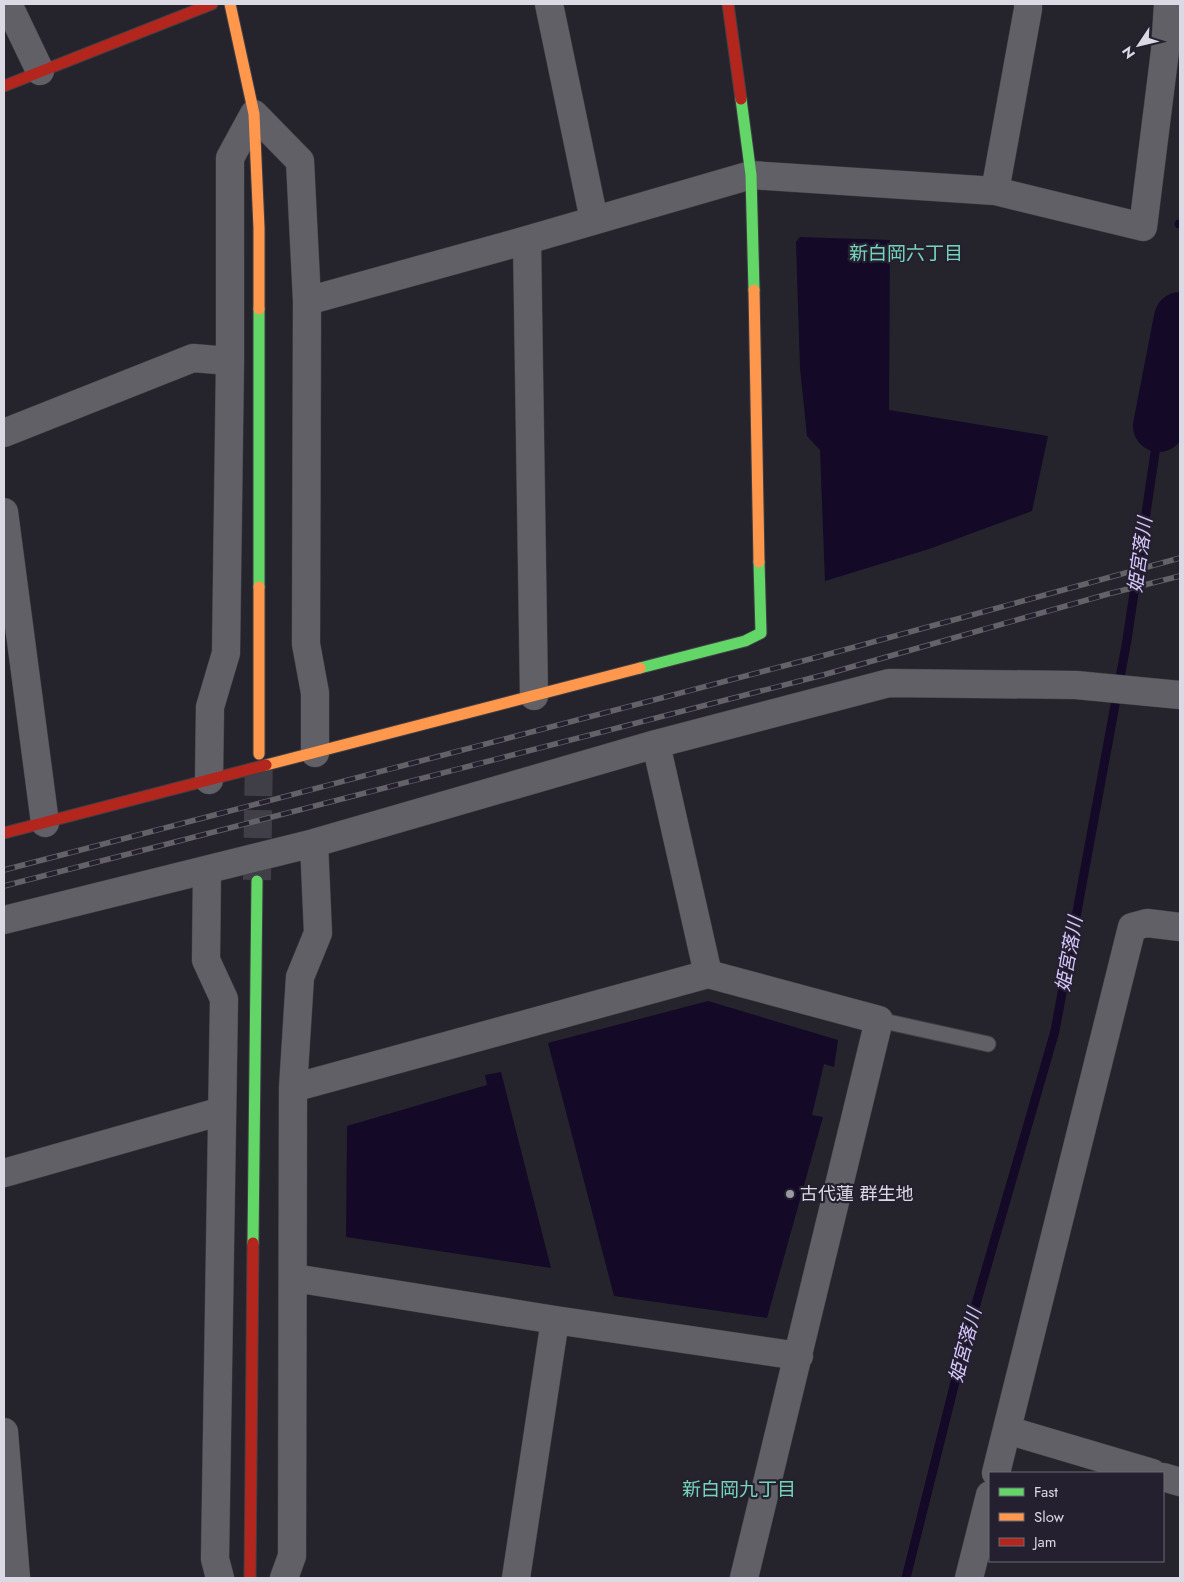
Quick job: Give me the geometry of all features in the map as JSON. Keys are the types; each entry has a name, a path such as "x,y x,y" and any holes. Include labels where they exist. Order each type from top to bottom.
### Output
{"street":[{"path":"8,4 40,71"},
{"path":"4,86 212,4"},
{"path":"230,4 254,114 260,228 259,754"},
{"path":"548,4 594,220"},
{"path":"4,833 745,641 761,633 751,175 728,4"},
{"path":"995,191 1028,4"},
{"path":"307,301 751,175 995,191 1143,227 1168,4"},
{"path":"254,114 300,161 307,301 306,644 316,692 315,752"},
{"path":"209,780 210,707 226,653 230,361 230,158 254,114"},
{"path":"527,240 534,696"},
{"path":"4,433 193,358 230,361"},
{"path":"4,512 45,823"},
{"path":"4,920 314,843 656,744 890,684 1076,685 1167,694"},
{"path":"656,744 708,974"},
{"path":"284,1578 292,1556 293,1088 300,977 318,933 314,843"},
{"path":"207,871 206,960 224,999 215,1559 220,1578"},
{"path":"250,1578 257,881"},
{"path":"996,1472 1132,927 1147,923 1180,927"},
{"path":"293,1088 708,974 879,1020 744,1578"},
{"path":"4,1173 222,1111"},
{"path":"294,1278 555,1320 799,1356"},
{"path":"516,1578 555,1320"},
{"path":"1007,1430 1149,1472"},
{"path":"4,1432 16,1578"},
{"path":"1164,1476 1180,1482"},
{"path":"969,1578 989,1499"}],"lane":[{"path":"879,1020 988,1044"}],"shaded area":[{"path":"800,237 890,240 889,410 1048,436 1032,511 929,549 825,581 820,450 807,436 800,368 796,242"},
{"path":"708,1001 838,1040 834,1067 824,1064 812,1115 823,1117 767,1318 614,1296 548,1043"},
{"path":"501,1072 551,1268 346,1237 347,1126 487,1085 485,1075"}],"waterway":[{"name":"姫宮落川","path":"1159,426 1180,318"},
{"name":"姫宮落川","path":"906,1578 965,1342 1055,1031 1127,640 1159,426"}],"tunnel":[{"path":"257,880 259,754"}],"railway":[{"path":"4,870 818,657 1180,558"},
{"path":"4,886 823,675 1108,594 1180,576"}],"traffic: fast":[{"path":"741,99 751,175 754,290"},
{"path":"259,309 259,587"},
{"path":"640,668 745,641 761,633 759,562"},
{"path":"253,1243 257,881"}],"traffic: slow":[{"path":"230,4 254,114 259,228 259,309"},
{"path":"754,290 759,562"},
{"path":"259,587 259,754"},
{"path":"266,765 640,668"}],"traffic: jam":[{"path":"4,86 212,4"},
{"path":"728,4 741,99"},
{"path":"4,833 266,765"},
{"path":"250,1578 253,1243"}],"place":[{"name":"古代蓮 群生地","path":"790,1194"}],"district":[{"name":"新白岡六丁目","path":"906,253"},
{"name":"新白岡九丁目","path":"739,1489"}]}
